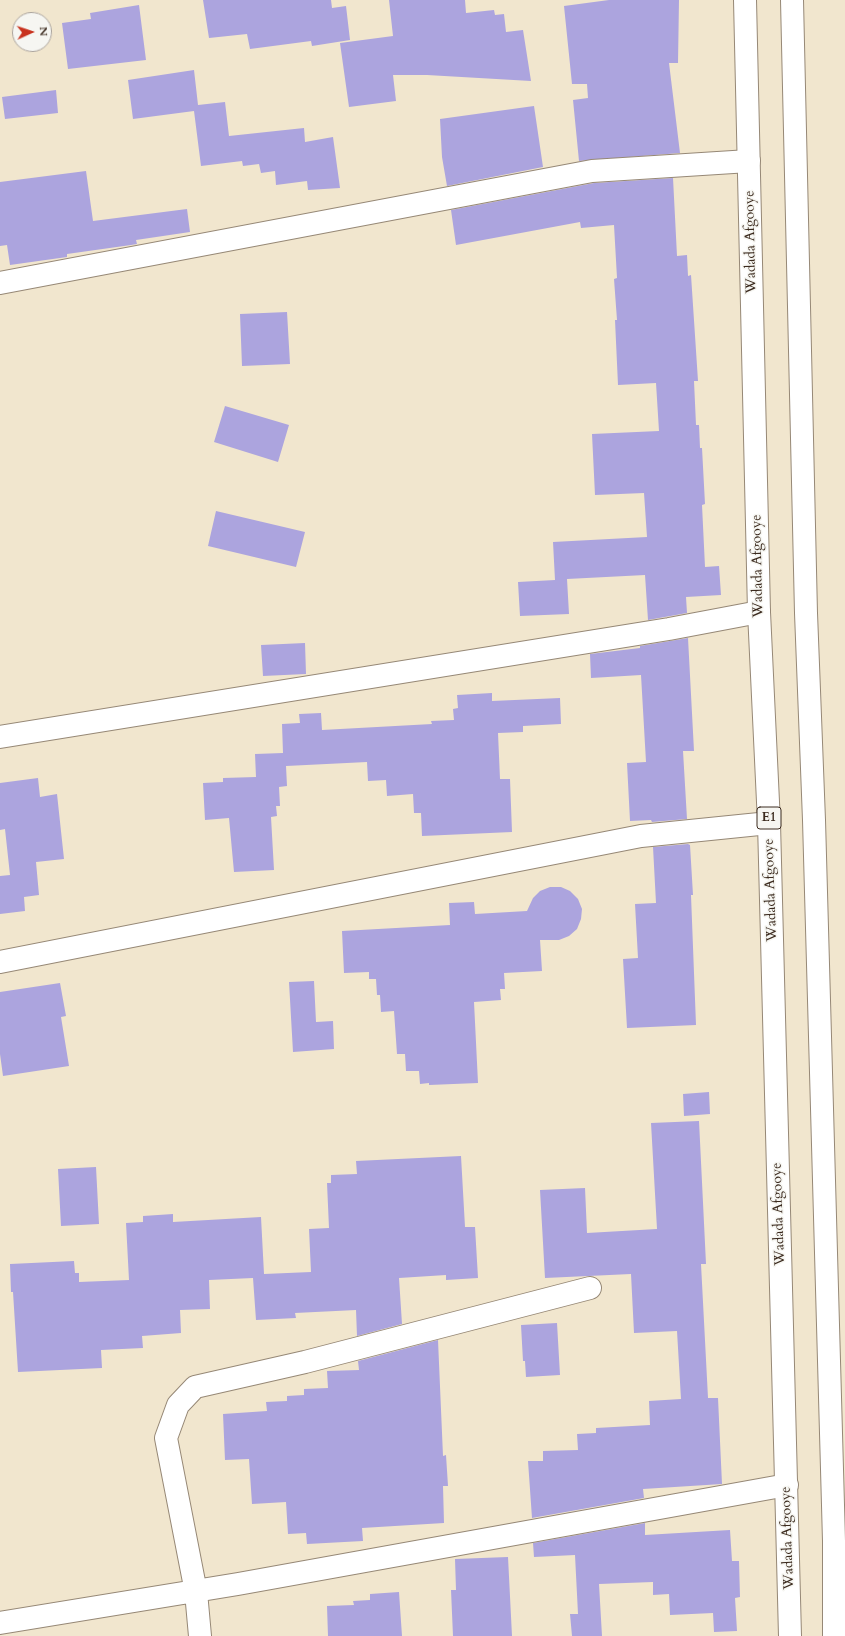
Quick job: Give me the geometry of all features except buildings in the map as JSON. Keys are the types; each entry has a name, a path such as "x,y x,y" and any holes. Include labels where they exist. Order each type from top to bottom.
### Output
{"main road":[{"name":"Wadada Afgooye","path":"745,0 759,612 769,823 790,1636"},
{"path":"792,0 806,613 815,836 834,1541 834,1636"},
{"path":"0,283 592,171 749,161"},
{"path":"0,737 669,629 759,612"},
{"path":"0,962 641,836 769,823"},
{"path":"200,1636 196,1592 166,1438 178,1405 194,1387 305,1362 590,1288"},
{"path":"0,1623 196,1592 787,1485"}]}
